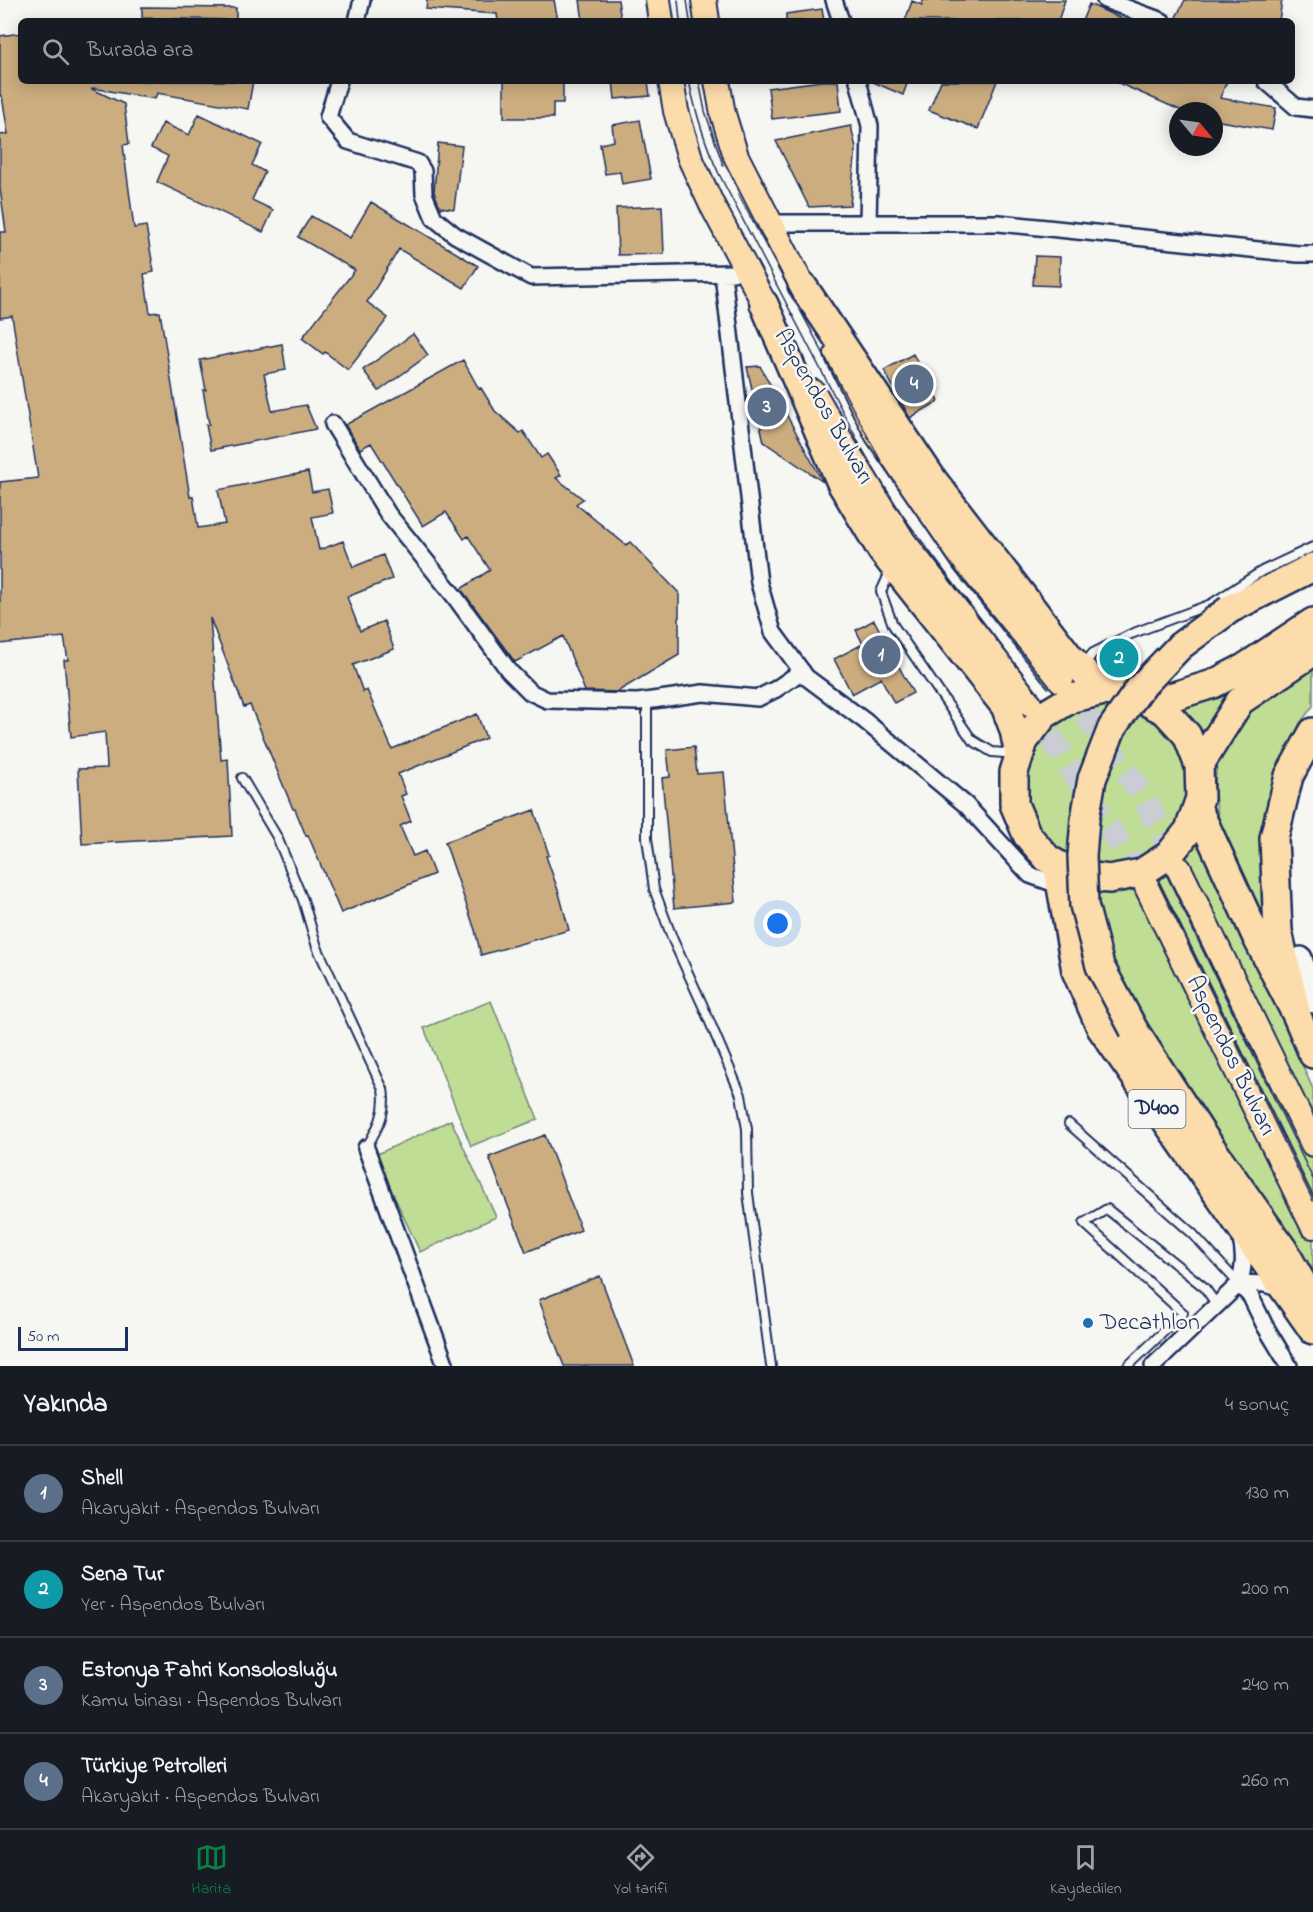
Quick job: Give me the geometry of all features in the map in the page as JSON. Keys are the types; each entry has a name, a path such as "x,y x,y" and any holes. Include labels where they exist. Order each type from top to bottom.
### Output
{"highway":[{"path":"802,285 933,480 1064,649 1071,674 1104,691 1136,696 1151,703 1165,711 1187,735 1199,766 1200,798 1189,830 1169,855 1141,873 1109,879 1059,875 1027,835 1014,804 1014,772 1024,741 1044,715 1072,698 1104,691"},
{"path":"764,304 841,483 882,551 1005,706 1014,730 1019,755"},
{"path":"1313,567 1230,609 1180,646 1140,688 1112,728 1092,779 1082,856 1084,905 1100,966 1134,1030 1203,1136 1283,1249 1313,1302"},
{"path":"1151,703 1213,684 1244,668 1313,622"},
{"path":"1199,766 1240,701 1313,652"},
{"path":"1313,732 1289,776 1274,838 1278,931 1305,1009 1313,1054"},
{"path":"1197,807 1256,936 1305,1009"},
{"name":"D400","path":"1059,875 1076,971 1101,1028 1313,1330"}],"main road":[{"path":"658,0 661,18"},
{"path":"704,0 707,18"},
{"name":"Aspendos Bulvarı","path":"672,84 676,111 690,158 711,203 764,304 842,443 903,542 1029,704"},
{"path":"718,84 723,114 736,156 802,285"},
{"name":"Aspendos Bulvarı","path":"1179,869 1313,1144"},
{"name":"Aspendos Bulvarı","path":"1147,887 1313,1226"}],"street":[{"path":"358,18 363,0"},
{"path":"834,0 840,18"},
{"path":"1105,0 1154,18"},
{"path":"338,84 328,117 348,141 418,162 423,171 424,194 434,218 455,235 531,277 748,273"},
{"path":"859,84 870,126 868,223"},
{"path":"1269,84 1296,107 1313,109"},
{"path":"771,223 999,222 1313,254"},
{"path":"723,274 759,583 773,632 806,677 865,721 966,805 1030,874 1059,875"},
{"path":"333,424 388,514 455,597 508,670 530,692 547,700 647,701 703,693 758,698 802,671"},
{"path":"1305,1009 1307,958"},
{"path":"366,1148 446,1366"},
{"path":"1154,1366 1240,1283 1244,1251 1236,1222"},
{"path":"1240,1283 1265,1284 1285,1290"},
{"path":"1240,1283 1251,1297 1289,1366"}],"lane":[{"path":"1071,674 1093,653 1131,634 1211,604 1262,571 1313,547"},
{"path":"893,565 881,592 893,625 972,740 992,752 1019,755"},
{"path":"647,701 647,838 654,889 673,940 741,1095 747,1129 748,1193 771,1366"},
{"path":"242,778 277,837 303,900 317,947 383,1089 382,1116 366,1148"},
{"path":"1069,1124 1193,1234 1240,1283"},
{"path":"1128,1366 1183,1312 1084,1223 1107,1209 1204,1287 1217,1305"}],"green space":[{"path":"1313,668 1313,706 1300,723 1275,785 1263,847 1264,929 1228,849 1219,821 1215,794 1217,766 1226,740 1244,715"},
{"path":"1238,691 1202,741 1177,707 1215,698"},
{"path":"1106,702 1138,709 1152,716 1164,727 1175,739 1182,753 1189,785 1182,817 1175,831 1164,843 1152,854 1138,861 1106,868 1074,861 1060,854 1048,843 1037,831 1030,817 1023,785 1030,753 1037,739 1048,727 1060,716 1074,709"},
{"path":"1199,835 1313,1089 1313,1272 1169,1061 1111,958 1096,893 1140,887 1161,879 1182,863"},
{"path":"491,1001 538,1119 471,1146 424,1028"},
{"path":"451,1120 496,1217 420,1252 375,1155"}],"building":[{"path":"427,0 554,0 557,18 498,18 497,14 426,9"},
{"path":"580,0 618,0 621,18 583,18"},
{"path":"923,0 1065,0 1059,18 906,18 912,1 922,5"},
{"path":"1185,0 1282,0 1279,18 1176,18"},
{"path":"1089,4 1120,18 1083,18"},
{"path":"142,7 236,8 236,18 142,18"},
{"path":"822,9 824,18 786,18 786,14"},
{"path":"18,33 18,84 252,84 248,109 157,93 155,99 92,89 124,104 129,144 123,145 134,228 146,226 154,272 144,274 150,313 160,312 190,497 193,496 198,528 225,524 218,490 308,472 312,492 328,489 333,513 312,517 319,550 343,541 353,567 383,555 392,579 347,597 360,631 384,621 394,649 353,665 363,692 367,690 392,749 477,714 486,738 398,774 406,794 401,796 411,821 400,826 413,856 425,851 434,874 341,913 308,835 306,836 295,809 293,809 250,705 244,707 210,618 221,760 228,759 232,836 82,844 78,769 107,768 105,732 71,737 64,660 68,660 64,637 0,644 0,482 38,478 12,316 0,318 0,232 6,232 0,188 0,135 8,134 2,96 0,96 0,36"},
{"path":"504,84 563,84 563,103 553,103 553,118 504,118"},
{"path":"613,84 648,84 650,96 615,99"},
{"path":"799,84 838,84 841,111 772,119 768,88"},
{"path":"878,84 907,84 903,95"},
{"path":"940,84 996,84 978,129 929,110"},
{"path":"1121,84 1226,84 1220,98 1276,108 1272,130 1223,122 1223,102 1169,102 1169,105"},
{"path":"199,114 262,144 252,165 265,172 252,200 273,210 263,232 157,182 168,156 151,148 163,123 189,135"},
{"path":"640,120 651,179 622,184 620,172 605,174 600,144 614,141 612,125"},
{"path":"851,126 856,148 850,205 809,207 776,141"},
{"path":"438,143 462,146 454,209 440,207 434,192"},
{"path":"371,202 478,266 464,288 399,249 367,302 388,318 348,370 302,338 355,270 298,237 311,216 350,238"},
{"path":"662,206 664,254 618,255 616,208"},
{"path":"1035,256 1060,257 1059,286 1033,285"},
{"path":"413,334 428,355 379,391 363,370"},
{"path":"282,344 286,370 264,374 272,411 306,405 316,429 211,450 203,390 206,390 200,360"},
{"path":"913,354 939,401 910,418 884,370"},
{"path":"463,360 479,389 481,388 495,411 520,433 523,431 541,458 547,454 561,475 556,478 583,499 576,504 626,545 630,542 679,593 679,655 617,692 585,691 563,636 515,662 461,589 490,570 468,536 464,539 446,512 423,526 371,443 360,449 345,425"},
{"path":"760,366 823,482 764,442 747,367"},
{"path":"874,620 913,693 894,703 881,678 852,694 834,659 863,644 856,630"},
{"path":"694,747 697,774 724,772 736,902 674,908 662,778 670,777 667,750"},
{"path":"534,810 549,855 546,856 569,930 481,955 475,930 445,842"},
{"path":"545,1135 581,1230 526,1252 489,1157"},
{"path":"600,1276 634,1366 564,1366 539,1300"}],"tunnel":[{"path":"1064,683 1144,797 1178,867"},
{"path":"1030,705 1147,887"}],"tram line":[{"path":"678,0 680,18"},
{"path":"687,0 690,18"},
{"path":"690,84 701,129 719,174 860,445 894,504 1040,696"},
{"path":"700,84 705,111 723,165"},
{"path":"738,194 882,463 955,571 1048,688"},
{"path":"1167,876 1313,1179"},
{"path":"1158,883 1313,1201"}],"place":[{"name":"Türkiye Petrolleri","path":"914,384"},
{"name":"Estonya Fahri Konsolosluğu","path":"767,407"},
{"name":"Shell","path":"881,655"},
{"name":"Sena Tur","path":"1119,658"},
{"name":"Decathlon","path":"1088,1323"}]}
